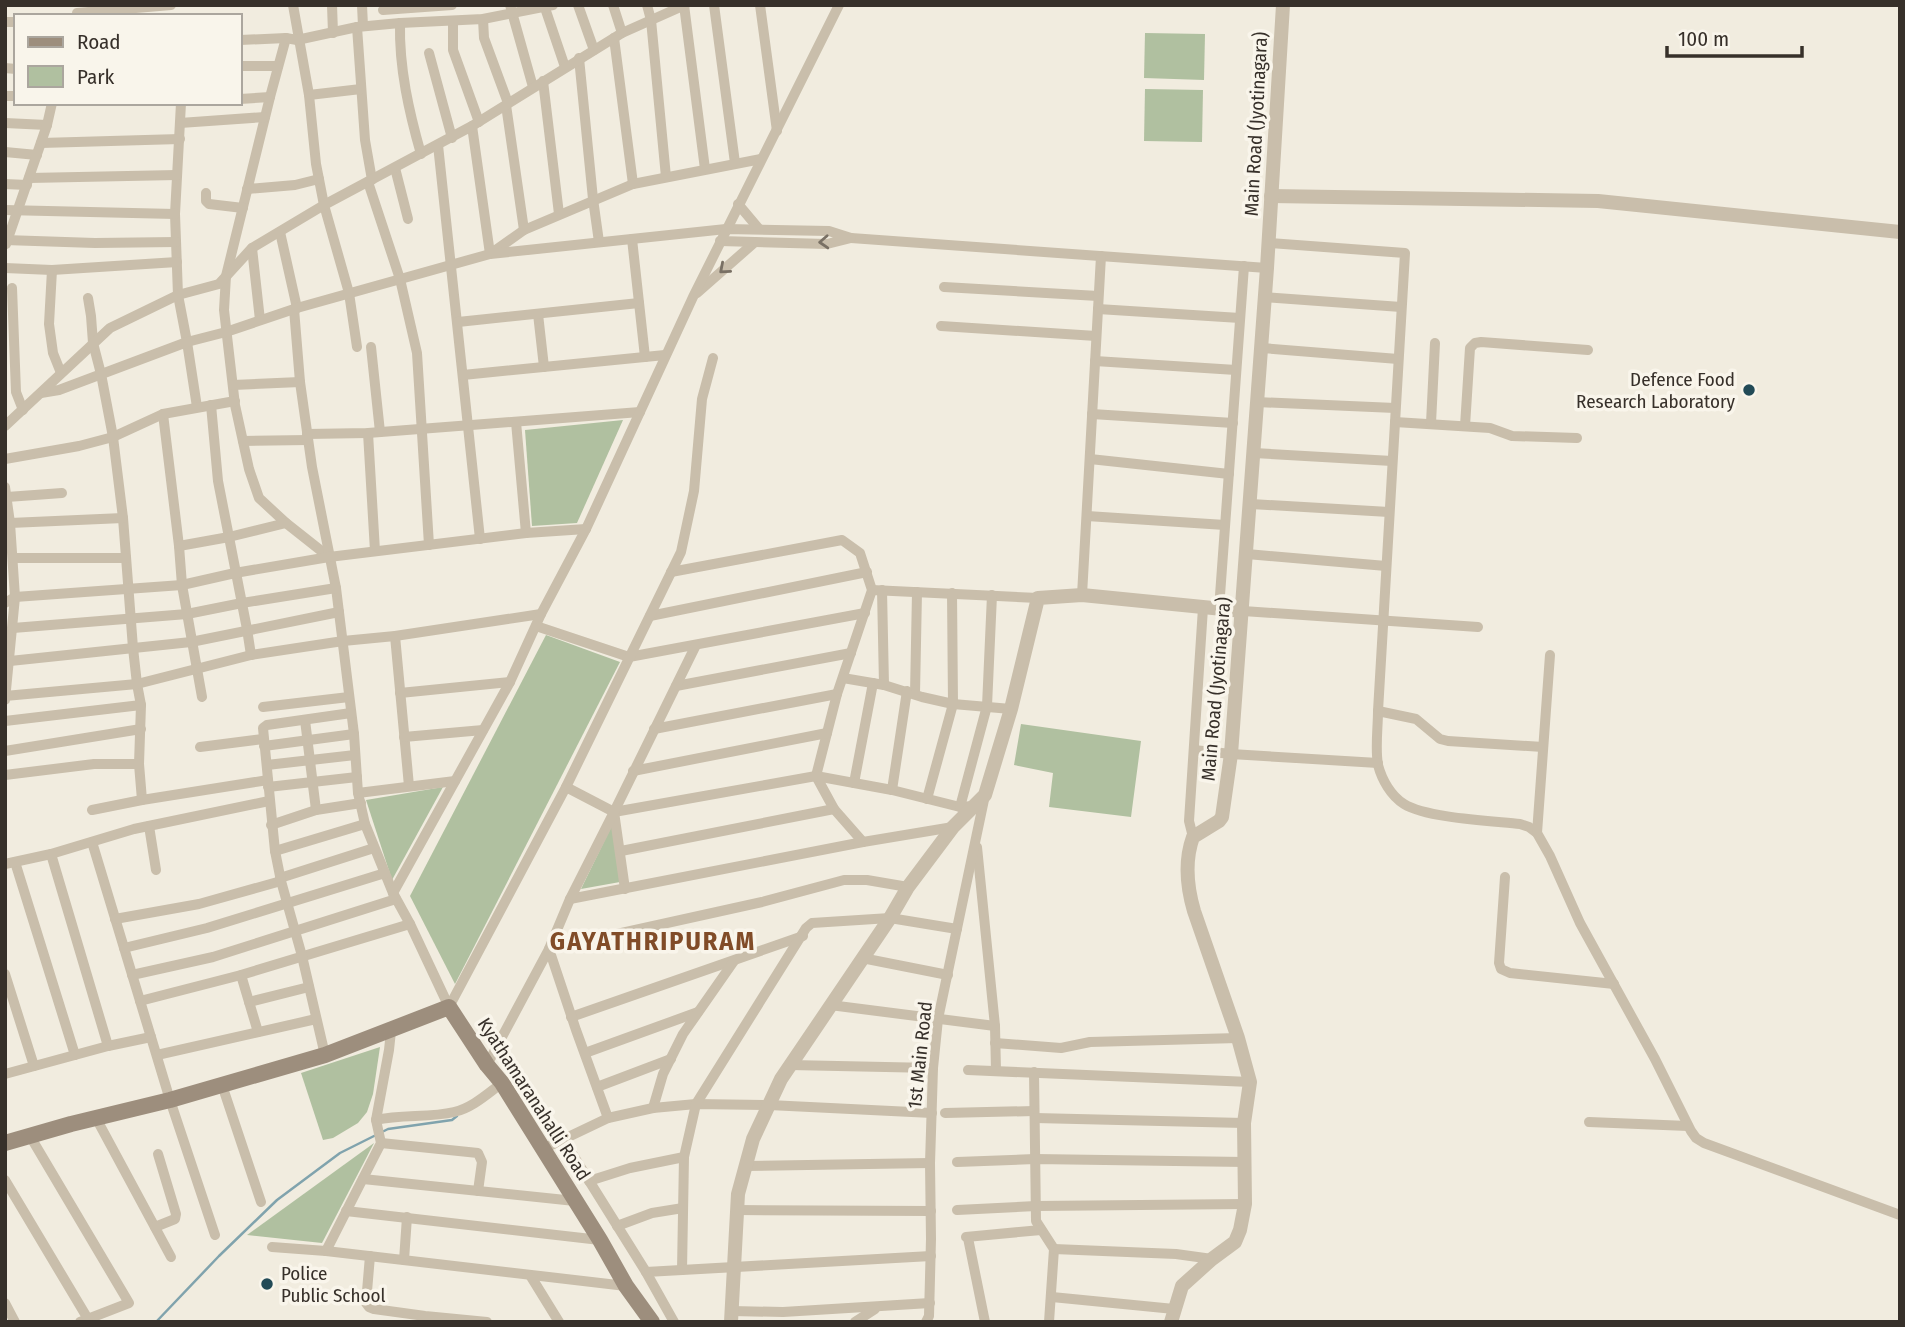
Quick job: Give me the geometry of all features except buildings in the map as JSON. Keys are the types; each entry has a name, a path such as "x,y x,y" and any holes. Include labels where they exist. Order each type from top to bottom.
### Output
{"main road":[{"path":"5,1143 170,1100 325,1055 449,1007"},
{"name":"Kyathamaranahalli Road","path":"449,1007 502,1083 626,1286 652,1322"}],"street":[{"path":"76,11 171,5"},
{"path":"293,5 292,39 309,94 316,164 324,205 349,293 356,347"},
{"path":"332,5 333,33"},
{"path":"362,5 361,89 370,181 400,279 417,353 429,545"},
{"path":"383,10 452,5"},
{"path":"478,5 484,38 507,104 524,230"},
{"path":"579,5 594,50"},
{"path":"613,5 633,184"},
{"path":"647,5 666,177"},
{"path":"5,426 110,328 178,295 219,284 252,248 324,205 452,138 618,35 684,5 705,169"},
{"path":"714,5 735,163"},
{"path":"760,5 777,132"},
{"path":"132,975 213,957 394,896 510,682 541,614 586,529 720,241 839,5"},
{"name":"Main Road (Jyotinagara)","path":"1193,837 1222,817 1231,754 1262,348 1283,5"},
{"path":"242,40 292,39 360,27 481,19 511,10 547,6 565,68"},
{"path":"511,10 538,84 559,214"},
{"path":"453,22 453,50 476,124 490,254"},
{"path":"400,23 401,63 421,155"},
{"path":"292,39 278,66 270,97 226,276 224,310 235,401 249,468 259,498 329,557"},
{"path":"429,53 452,138"},
{"path":"579,58 599,242"},
{"path":"242,66 278,66"},
{"path":"309,94 361,89"},
{"path":"242,99 270,97"},
{"path":"52,105 6,242 176,242"},
{"path":"181,105 175,214 178,295 197,407"},
{"path":"180,123 265,117"},
{"path":"5,122 47,125"},
{"path":"41,143 180,139"},
{"path":"438,145 480,539"},
{"path":"5,152 37,155"},
{"path":"490,254 524,230 633,184 761,159"},
{"path":"395,168 408,219"},
{"path":"5,184 177,175"},
{"path":"247,189 295,186 319,179"},
{"path":"206,193 208,204 243,208"},
{"path":"1271,196 1598,201 1900,232"},
{"path":"738,204 758,229"},
{"path":"5,210 175,214"},
{"path":"41,393 59,390 187,342 296,308 490,254 726,229 829,231 851,238 1267,268"},
{"name":"Kyathamaranahalli Road","path":"280,232 296,308 300,382 308,437 336,588 359,798 365,824 384,873 449,1007"},
{"path":"720,241 827,244 851,238"},
{"path":"632,239 645,357"},
{"path":"693,297 755,242"},
{"path":"1269,243 1405,253 1378,711 1378,763 1384,782 1394,797 1416,810 1520,824 1537,834 1550,856 1580,923 1696,1138 1900,1216"},
{"path":"252,248 260,320"},
{"path":"1082,595 1101,256"},
{"path":"5,268 51,270 177,262"},
{"path":"1219,609 1244,266"},
{"path":"51,270 50,324 53,353 61,373"},
{"path":"944,287 1098,296"},
{"path":"12,288 16,392 23,410"},
{"path":"1264,297 1401,307"},
{"path":"88,298 93,343 102,374 113,437 123,518 136,684 141,705 139,764 142,800"},
{"path":"458,322 639,303"},
{"path":"1098,309 1240,318"},
{"path":"538,314 544,367"},
{"path":"941,326 1096,336"},
{"path":"1431,423 1436,343"},
{"path":"1465,426 1470,348 1475,343 1588,350"},
{"path":"371,347 380,432"},
{"path":"1262,348 1398,359"},
{"path":"463,375 665,355"},
{"path":"449,1007 566,787 681,552 694,491 702,398 713,358"},
{"path":"1095,361 1236,370"},
{"path":"233,385 300,382"},
{"path":"5,459 79,446 113,437 163,414 235,401"},
{"path":"1257,402 1395,408"},
{"path":"211,405 218,481 251,655"},
{"path":"243,440 640,412"},
{"path":"163,414 182,584 202,697"},
{"path":"1092,414 1233,423"},
{"path":"516,422 526,533"},
{"path":"1395,422 1490,428 1512,436 1577,438"},
{"path":"368,433 375,551"},
{"path":"1254,453 1392,461"},
{"path":"1090,459 1229,474"},
{"path":"62,493 6,492 13,558 10,600 13,628 5,697 136,684 251,655 541,614"},
{"path":"1251,504 1390,512"},
{"path":"1087,516 1225,525"},
{"path":"10,523 123,518"},
{"path":"179,546 286,523"},
{"path":"10,600 182,584 329,557 526,533 586,529"},
{"path":"671,572 842,540 860,553 877,590 878,684 854,783"},
{"path":"1247,554 1386,566"},
{"path":"13,558 126,558"},
{"path":"650,616 867,572"},
{"path":"13,628 187,614 336,588"},
{"path":"877,590 1038,598 1082,595 1203,608 1478,627"},
{"path":"863,842 834,809 816,776 837,694 865,613 877,590"},
{"path":"892,790 911,693 917,592"},
{"path":"927,799 953,704 952,593"},
{"path":"930,1303 783,1317 732,1316 738,1194 754,1139 780,1079 890,918 908,887 967,806 987,706 992,595"},
{"path":"566,787 614,813 816,776 967,806 985,795 1011,709 1038,598"},
{"path":"1052,1297 1173,1315 1182,1286 1235,1242 1240,1230 1245,1204 1244,1123 1250,1082 1238,1038 1188,891 1187,869 1193,837 1189,821 1203,608"},
{"path":"10,661 191,642 339,611"},
{"path":"536,626 629,657 865,613"},
{"path":"394,636 409,786"},
{"path":"487,1065 549,948 570,899 696,645"},
{"path":"676,686 851,653"},
{"path":"1537,834 1550,656"},
{"path":"843,678 878,684 953,704 1011,709"},
{"path":"400,693 510,682"},
{"path":"654,729 837,694"},
{"path":"263,708 349,696"},
{"path":"5,721 141,705"},
{"path":"1378,711 1416,719 1440,739 1448,741 1543,747"},
{"path":"325,1055 275,851 264,726 351,713"},
{"path":"305,720 316,810"},
{"path":"5,751 141,729"},
{"path":"404,737 483,730"},
{"path":"634,771 827,733"},
{"path":"200,747 354,734"},
{"path":"1194,750 1378,763"},
{"path":"267,765 355,755"},
{"path":"5,775 94,764 139,764"},
{"path":"92,810 142,800 268,784 357,777"},
{"path":"271,825 316,810 409,786 455,781"},
{"name":"1st Main Road","path":"926,1322 930,1303 930,1163 933,1068 938,1019 985,795"},
{"path":"75,1055 10,863 149,826 269,801"},
{"path":"621,851 834,809"},
{"path":"614,813 625,889"},
{"path":"275,851 365,824"},
{"path":"149,826 156,870"},
{"path":"570,899 953,827"},
{"path":"976,836 995,1026 996,1071"},
{"path":"92,842 170,1100 215,1235"},
{"path":"115,919 199,904 281,880 374,848"},
{"path":"51,854 108,1046"},
{"path":"124,948 207,928 384,873"},
{"path":"1505,877 1499,963 1501,969 1510,973 1614,984"},
{"path":"549,948 762,902 844,880 878,881 908,887"},
{"path":"682,1270 684,1157 696,1104 806,928 812,923 890,918 957,929"},
{"path":"140,1001 241,975 410,924"},
{"path":"571,1017 803,936"},
{"path":"549,948 608,1118"},
{"path":"862,958 948,975"},
{"path":"653,1108 663,1074 683,1034 734,961"},
{"path":"5,974 34,1066"},
{"path":"241,975 258,1032"},
{"path":"249,1002 309,987"},
{"path":"830,1005 995,1026"},
{"path":"585,1053 698,1012"},
{"path":"157,1055 316,1019"},
{"path":"379,1133 391,1031"},
{"path":"5,1074 151,1037"},
{"path":"995,1043 1060,1048 1090,1042 1238,1038"},
{"path":"597,1087 671,1059"},
{"path":"790,1065 933,1068"},
{"path":"968,1070 1250,1082"},
{"path":"1034,1072 1036,1221 1054,1250 1049,1322"},
{"path":"326,1251 363,1179 379,1133 388,1118 455,1112 477,1102 502,1083"},
{"path":"222,1085 261,1202"},
{"path":"543,1149 608,1118 653,1108 696,1104 932,1113"},
{"path":"945,1113 1244,1123"},
{"path":"96,1118 171,1257"},
{"path":"1589,1122 1688,1126"},
{"path":"379,1133 478,1153 482,1162 478,1191"},
{"path":"5,1180 84,1320 129,1303 30,1136"},
{"path":"563,1139 674,1322"},
{"path":"155,1227 175,1219 176,1214 158,1154"},
{"path":"589,1181 630,1168 684,1157"},
{"path":"957,1162 1035,1159 1245,1162"},
{"path":"746,1166 930,1163"},
{"path":"363,1179 575,1201"},
{"path":"957,1210 1036,1206 1245,1204"},
{"path":"617,1226 652,1213 683,1208"},
{"path":"737,1210 931,1211"},
{"path":"346,1211 600,1240"},
{"path":"404,1260 408,1217"},
{"path":"985,1322 967,1238 1041,1230"},
{"path":"271,1247 626,1286"},
{"path":"1054,1250 1176,1254 1212,1259"},
{"path":"370,1256 366,1303 369,1307 388,1317 486,1322"},
{"path":"646,1272 931,1256"},
{"path":"530,1275 559,1322"},
{"path":"5,1303 15,1322"},
{"path":"855,1322 877,1307"}],"green space":[{"path":"1145,33 1205,34 1204,80 1144,78"},
{"path":"1145,89 1203,90 1202,142 1144,141"},
{"path":"623,420 577,523 532,526 525,430"},
{"path":"546,635 620,662 455,984 410,896"},
{"path":"1021,724 1141,741 1131,817 1049,807 1053,773 1014,765"},
{"path":"443,787 392,880 366,800"},
{"path":"614,821 620,882 581,889"},
{"path":"380,1047 373,1094 367,1112 358,1123 333,1138 323,1140 301,1073"},
{"path":"374,1143 322,1243 247,1235"}],"waterway":[{"path":"382,1132 452,1120 457,1116"},
{"path":"156,1322 277,1200 340,1153 376,1135"}],"place":[{"name":"Defence Food Research Laboratory","path":"1749,390"},
{"name":"Police Public School","path":"267,1284"}],"district":[{"name":"GAYATHRIPURAM","path":"653,941"}]}
